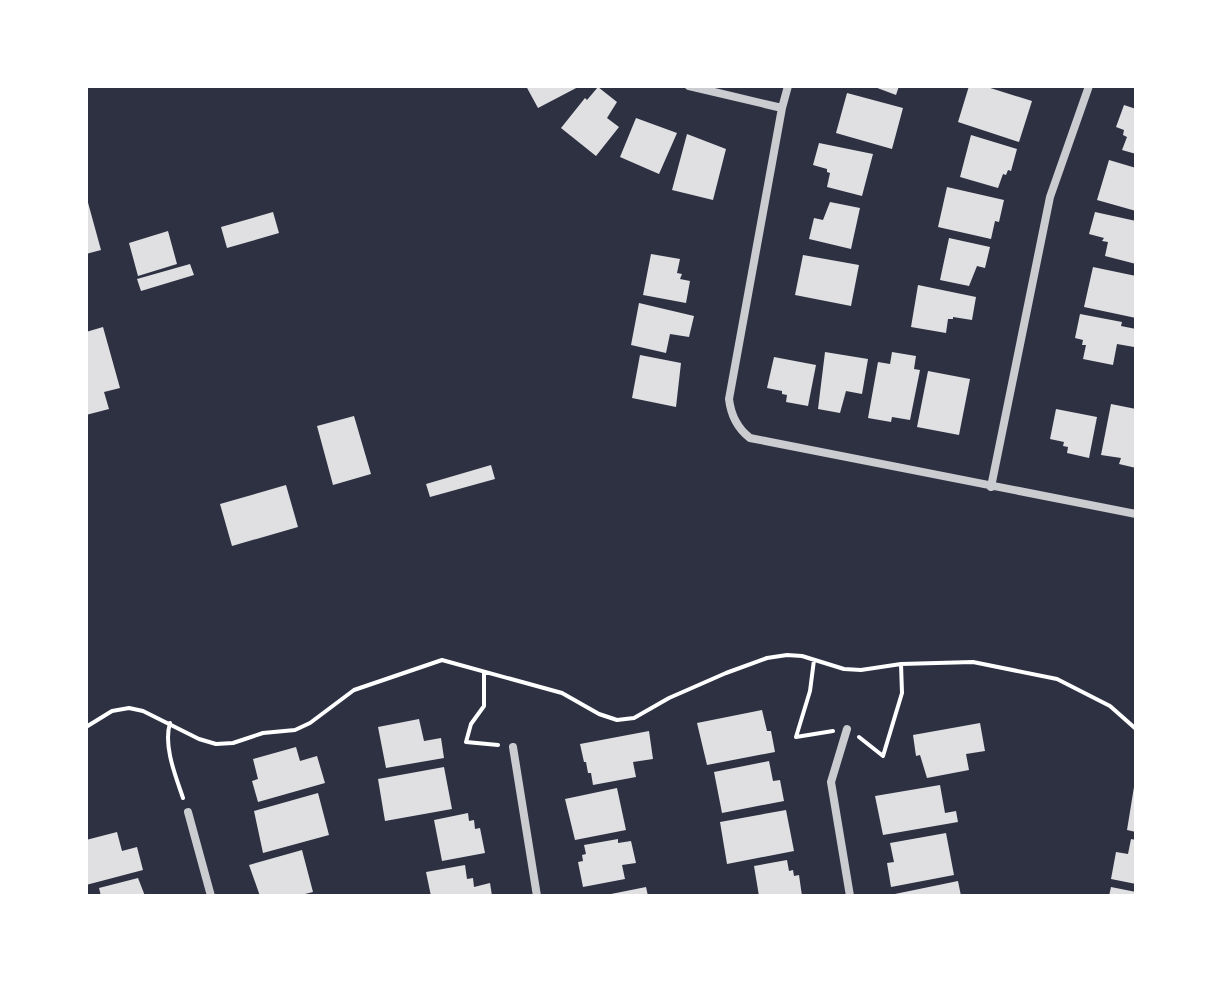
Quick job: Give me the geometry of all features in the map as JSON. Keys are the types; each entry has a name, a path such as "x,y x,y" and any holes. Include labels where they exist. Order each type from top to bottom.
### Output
{"street":[{"path":"689,86 782,108"},
{"path":"788,86 729,399 735,422 750,438 1136,514"},
{"path":"991,487 1050,197 1089,86"},
{"path":"847,729 831,782 850,896"},
{"path":"513,747 537,896"},
{"path":"188,812 211,896"}],"path":[{"path":"86,727 112,711 129,708 143,711 199,739 216,744 233,743 263,733 295,730 310,723 354,690 442,660 562,693 599,714 617,720 634,718 689,688 767,658 802,656 844,669 861,670 901,664 973,662 1067,683 1110,706 1136,729"},
{"path":"484,673 484,706 471,724 466,742 513,747"},
{"path":"170,723 167,732 170,753 188,812"}],"building":[{"path":"526,86 580,86 538,108"},
{"path":"872,86 899,86 896,95"},
{"path":"969,86 984,86 1032,101 1019,142 958,122"},
{"path":"598,87 617,102 607,118 619,127 596,156 561,128"},
{"path":"847,93 903,108 892,149 836,133"},
{"path":"1124,105 1136,109 1136,154 1122,150 1127,137 1123,135 1124,130 1116,127"},
{"path":"636,118 677,133 659,174 620,157"},
{"path":"687,134 726,149 713,200 672,190"},
{"path":"971,135 1017,149 1011,171 1003,174 998,188 960,177"},
{"path":"819,143 873,154 862,196 827,187 830,173 813,165"},
{"path":"1109,160 1136,168 1136,211 1097,200"},
{"path":"947,187 1004,200 991,239 938,227"},
{"path":"86,200 101,250 86,254"},
{"path":"830,202 860,208 851,249 809,239 814,218 823,220"},
{"path":"273,212 279,233 227,248 221,227"},
{"path":"1095,212 1136,221 1136,264 1105,256 1108,242 1089,234"},
{"path":"168,231 177,264 138,276 129,243"},
{"path":"949,238 990,247 985,268 977,266 969,286 940,280"},
{"path":"651,254 680,259 677,273 682,274 680,279 690,281 686,303 643,295"},
{"path":"803,255 859,265 851,306 795,295"},
{"path":"190,264 194,275 141,291 137,279"},
{"path":"1093,267 1136,276 1136,318 1084,307"},
{"path":"918,285 976,297 972,320 948,319 946,333 911,327"},
{"path":"639,303 694,316 689,337 670,334 666,353 631,345"},
{"path":"1080,314 1122,322 1121,326 1136,329 1134,347 1117,344 1113,365 1083,359 1086,345 1082,345 1083,340 1075,338"},
{"path":"103,327 120,388 104,392 109,409 86,415 86,332"},
{"path":"825,352 868,359 862,394 846,391 840,413 818,409"},
{"path":"892,352 916,356 914,369 920,370 910,420 892,417 891,422 868,418 878,362 890,364"},
{"path":"640,355 681,363 676,407 632,398"},
{"path":"774,357 816,365 808,406 786,402 787,395 782,391 767,388"},
{"path":"928,371 970,379 959,435 917,427"},
{"path":"1111,404 1136,409 1136,468 1119,464 1121,458 1101,455"},
{"path":"1056,409 1097,417 1089,458 1067,453 1068,447 1063,446 1064,442 1050,439"},
{"path":"354,416 371,474 333,485 317,426"},
{"path":"491,465 495,479 430,497 426,484"},
{"path":"286,485 298,527 232,546 220,504"},
{"path":"762,710 775,752 707,765 697,723"},
{"path":"419,719 424,741 441,738 444,758 386,768 378,727"},
{"path":"980,723 985,751 966,754 969,770 927,778 920,755 916,756 913,735"},
{"path":"649,731 653,759 633,762 636,777 593,785 580,744"},
{"path":"296,747 300,761 317,756 325,783 258,802 252,781 258,779 253,759"},
{"path":"769,761 773,781 780,780 784,801 722,813 714,772"},
{"path":"444,767 452,809 385,821 378,779"},
{"path":"940,785 945,813 956,811 958,822 883,835 875,796"},
{"path":"617,788 626,830 575,840 565,799"},
{"path":"1136,788 1136,832 1127,830"},
{"path":"318,793 329,835 263,853 254,811"},
{"path":"786,810 794,851 727,864 720,822"},
{"path":"468,813 469,821 474,820 475,829 480,828 485,853 442,861 434,820"},
{"path":"117,832 122,851 137,847 143,870 86,885 86,840"},
{"path":"946,833 954,875 891,887 887,863 894,862 890,843"},
{"path":"618,839 618,843 631,841 636,863 622,865 625,879 583,887 578,862 583,861 582,855 586,854 584,845"},
{"path":"1131,839 1136,840 1136,884 1111,879 1116,852 1128,854"},
{"path":"302,850 313,892 297,896 260,896 249,865"},
{"path":"787,860 789,871 793,870 794,876 799,875 802,896 759,896 754,866"},
{"path":"465,865 467,879 473,878 474,887 490,883 492,896 431,896 426,872"},
{"path":"138,878 145,896 101,896 99,888"},
{"path":"958,881 961,896 890,896 890,895"},
{"path":"646,887 648,896 606,896 606,895"},
{"path":"1111,887 1136,892 1136,896 1109,896"}]}
